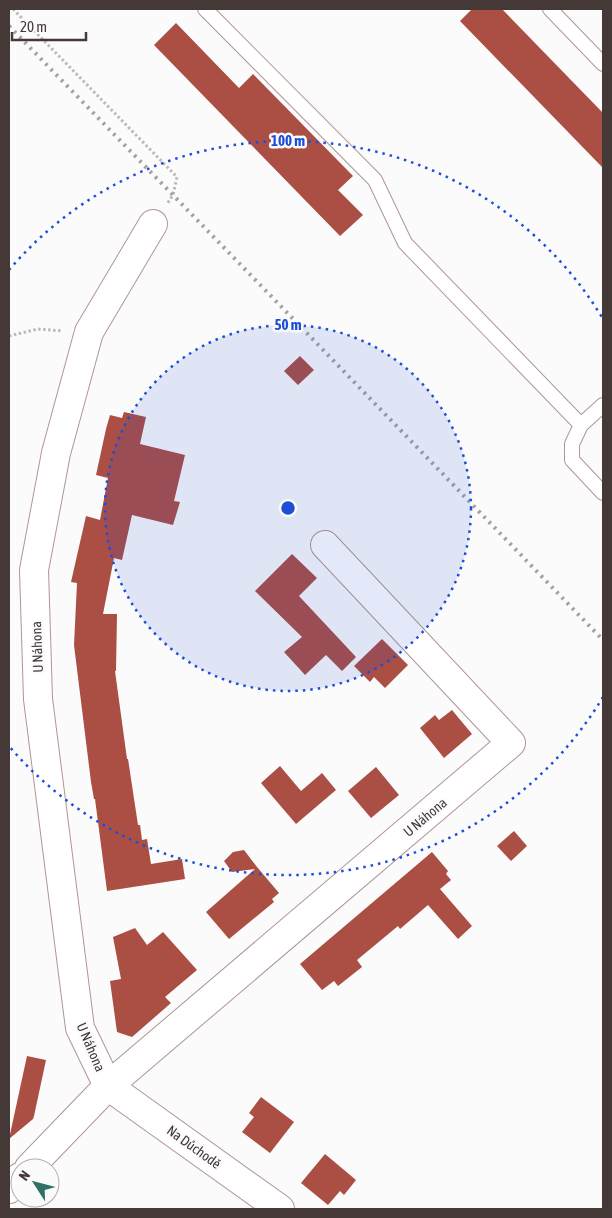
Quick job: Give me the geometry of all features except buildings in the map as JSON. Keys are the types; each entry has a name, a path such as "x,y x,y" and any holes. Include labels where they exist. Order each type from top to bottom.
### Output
{"street":[{"name":"U Náhona","path":"108,1086 80,1028 38,699 34,570 56,453 88,332 153,224"},
{"name":"U Náhona","path":"39,1158 108,1086 511,743 325,545"},
{"name":"Na Důchodě","path":"108,1086 280,1209"}],"lane":[{"path":"206,9 375,180 405,243 581,426"},
{"path":"550,9 603,64"},
{"path":"603,405 581,426 572,444 572,460 603,493"}],"path":[{"path":"13,9 177,178 174,195 153,224"},
{"path":"9,336 38,329 88,332"}],"railway":[{"path":"9,26 603,640"}]}
